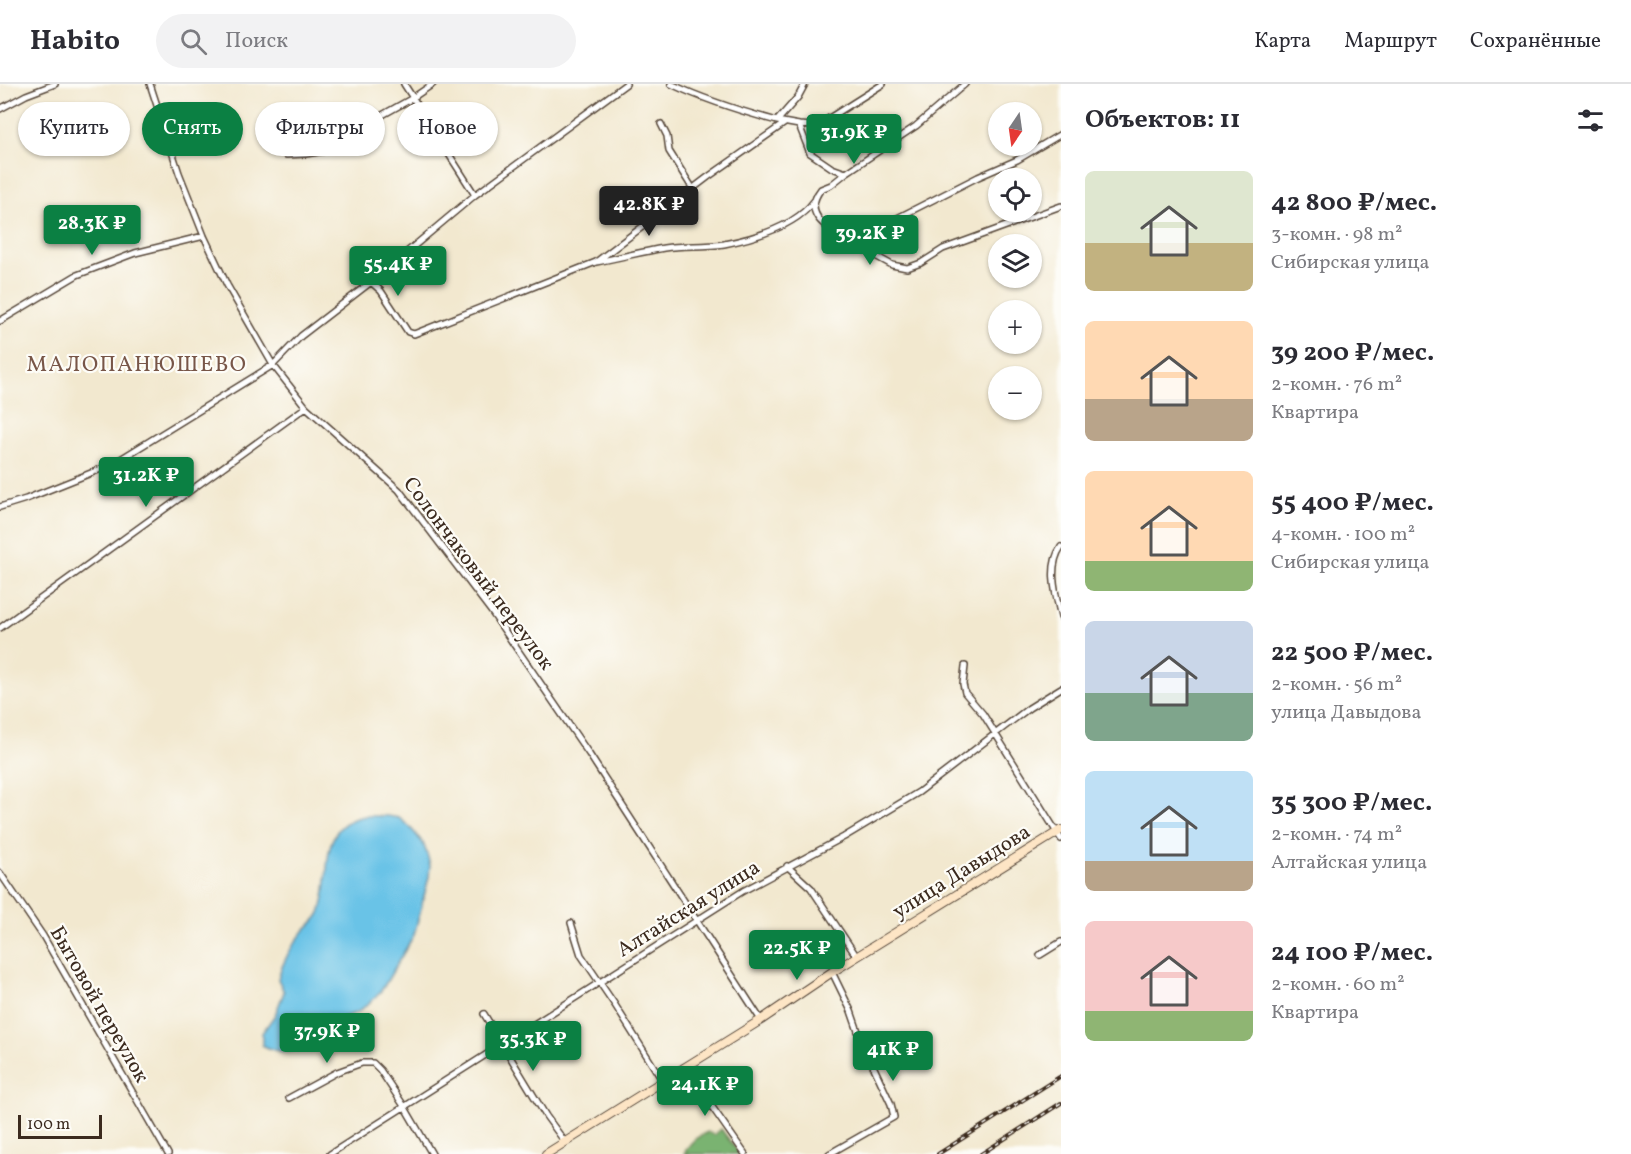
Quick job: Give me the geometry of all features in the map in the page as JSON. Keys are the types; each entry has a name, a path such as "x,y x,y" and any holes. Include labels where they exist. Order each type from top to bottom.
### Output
{"main road":[{"name":"улица Давыдова","path":"546,1154 761,1020 856,957 1060,834"}],"street":[{"path":"0,109 26,95 55,84"},
{"name":"Солончаковый переулок","path":"150,84 179,173 204,236 227,285 273,365 306,407 399,490 491,610 589,754 761,1020"},
{"path":"404,84 411,99 475,195"},
{"path":"385,114 434,84"},
{"path":"0,507 111,465 273,365 301,336 371,282 475,195 626,84"},
{"path":"671,84 740,111 785,123 813,126 884,84"},
{"path":"777,121 798,98 805,84"},
{"path":"371,282 381,291 408,332 414,334 596,262 663,248 722,244 745,239 787,224 808,210 821,189 831,185 916,126 965,84"},
{"path":"596,262 785,123"},
{"path":"661,124 667,136 669,151 693,189"},
{"path":"799,125 810,153 832,168 846,173"},
{"path":"850,242 978,177 1017,160 1061,134"},
{"path":"814,201 817,218 825,227 892,265 907,268 921,263 943,249 1061,206"},
{"path":"0,321 77,275 135,253 204,236"},
{"path":"0,628 306,407"},
{"path":"1061,548 1055,564 1053,585 1061,617"},
{"path":"965,666 963,684 965,693 983,714 1060,834"},
{"name":"Алтайская улица","path":"330,1154 743,891 844,837 919,792 1029,708 1061,688"},
{"path":"787,866 811,888 856,957"},
{"name":"Бытовой переулок","path":"0,873 43,936 168,1154"},
{"path":"571,923 580,955 615,1005 662,1080"},
{"path":"1040,955 1061,942"},
{"path":"829,1154 894,1117 891,1104 832,972"},
{"path":"484,1014 546,1116 565,1142"},
{"path":"289,1098 337,1072 362,1063 373,1063 404,1106 432,1154"},
{"path":"684,1067 745,1154"}],"green space":[{"path":"721,1129 740,1154 684,1154 696,1138 708,1132 714,1135"}],"water":[{"path":"365,816 399,818 423,843 430,865 429,877 414,935 383,988 358,1012 324,1025 308,1043 291,1051 268,1048 262,1045 262,1033 275,1015 284,992 278,979 280,972 295,942 320,913 332,840 339,829 349,821"}],"railway":[{"path":"938,1154 1061,1076"},
{"path":"981,1154 1061,1103"}],"district":[{"name":"МАЛОПАНЮШЕВО","path":"137,363"}]}
